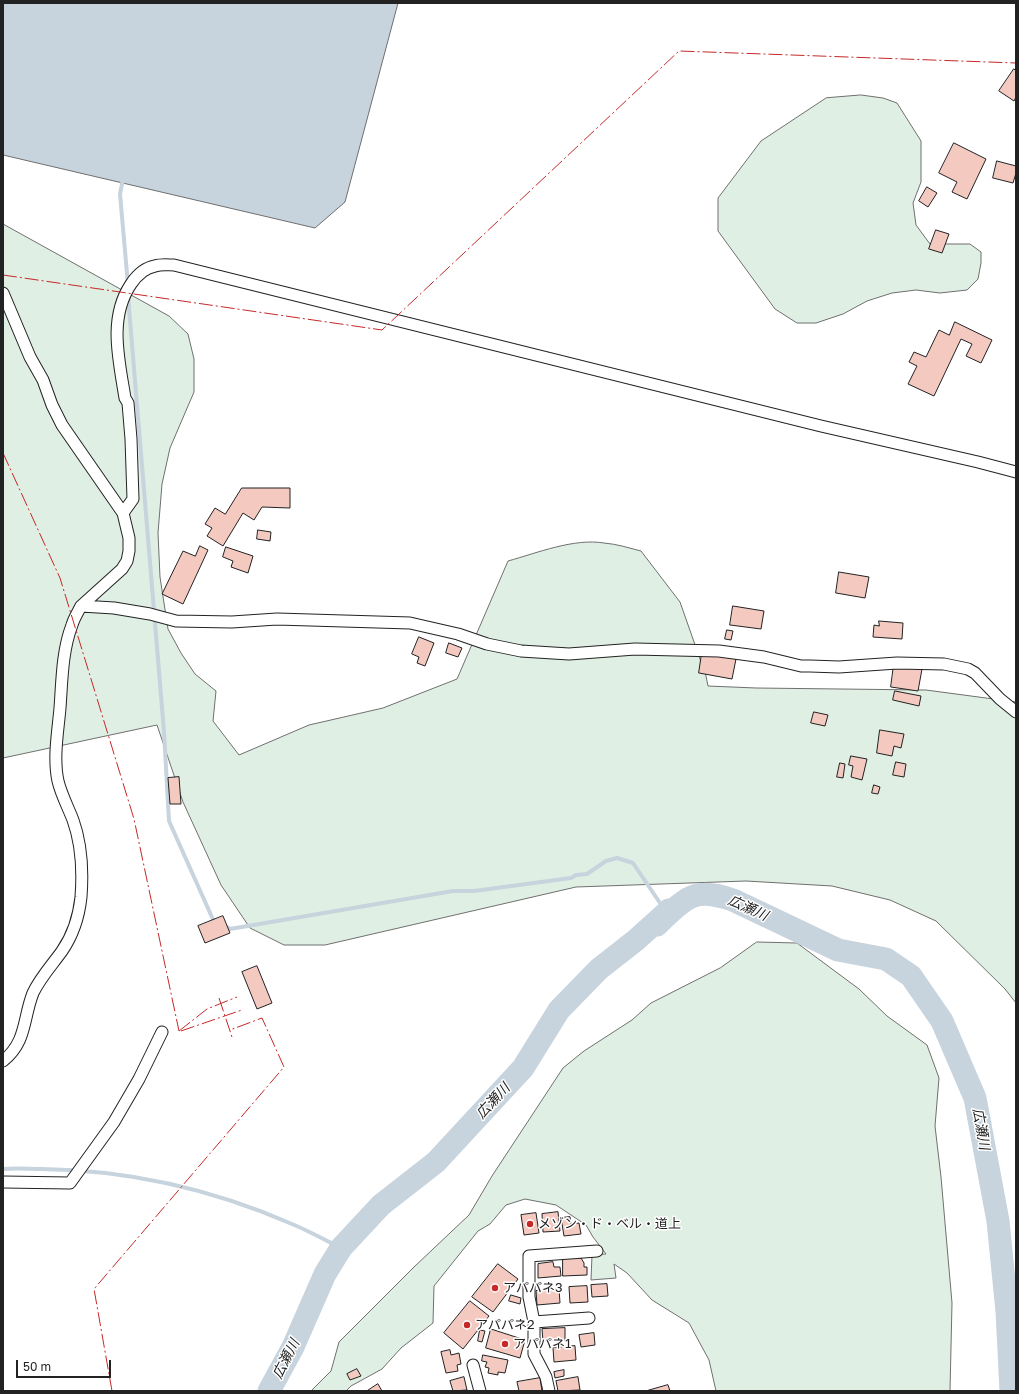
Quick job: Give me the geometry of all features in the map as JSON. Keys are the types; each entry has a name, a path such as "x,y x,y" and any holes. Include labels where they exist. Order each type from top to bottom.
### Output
{"street":[{"path":"123,513 133,499 128,403 125,398 118,358 116,330 118,312 125,292 134,280 144,269 155,266 181,267 814,424 1016,472"},
{"path":"3,293 27,351 43,380 52,405 62,425 123,513 129,538 129,551 122,569 81,606 71,626 63,668 56,751 58,780 80,845 82,864 81,898 75,924 70,937 50,965 34,993 22,1037 15,1048 3,1061"},
{"path":"81,606 114,608 150,614 176,621 232,622 277,620 410,623 458,634 487,644 529,652 569,654 635,649 719,651 764,657 810,666 839,667 897,663 944,664 968,669 975,673 1000,699 1016,712"},
{"path":"3,1182 70,1183 114,1122 139,1079 162,1032"},
{"path":"549,1391 546,1377 534,1354 534,1322 529,1297 529,1256 597,1251"},
{"path":"534,1322 589,1318"},
{"path":"473,1365 480,1391"}],"green space":[{"path":"861,95 883,98 897,103 921,141 921,182 913,203 916,225 930,244 970,244 981,252 981,263 978,279 967,290 940,293 916,290 892,293 867,301 843,314 816,323 797,323 775,309 718,231 718,198 761,141 826,98"},
{"path":"3,224 169,316 188,334 194,359 194,392 170,448 162,484 158,533 160,577 168,629 181,653 195,674 216,691 213,721 239,755 309,725 383,708 457,679 508,561 568,544 592,542 623,546 641,551 680,602 706,676 708,686 926,690 1016,702 1016,1003 1005,989 936,921 890,900 832,886 746,881 576,887 325,945 284,945 250,928 221,885 183,802 157,725 3,758"},
{"path":"757,942 797,943 859,989 887,1016 927,1045 939,1078 935,1126 952,1303 950,1391 716,1391 709,1360 689,1323 652,1300 627,1273 614,1264 616,1278 591,1280 592,1255 606,1254 586,1225 556,1205 525,1199 506,1205 490,1224 478,1231 434,1286 433,1323 401,1348 382,1369 351,1386 346,1391 311,1391 331,1371 339,1342 414,1267 469,1215 492,1176 563,1068 584,1051 632,1020 651,1003 720,968"}],"shaded area":[{"path":"3,3 398,3 345,202 315,228 3,155"}],"building":[{"path":"1014,69 1016,71 1016,97 1014,101 999,91"},
{"path":"954,143 986,159 967,199 952,192 957,182 939,173"},
{"path":"997,161 1016,166 1016,173 1013,183 993,178"},
{"path":"927,187 937,193 928,207 919,201"},
{"path":"936,230 949,234 942,253 929,249"},
{"path":"955,322 992,340 981,363 966,356 972,344 961,339 934,396 908,384 917,366 909,362 914,352 926,357 939,330 949,335"},
{"path":"242,488 290,488 290,508 262,507 254,520 243,513 223,546 207,536 212,528 205,524 215,508 225,514"},
{"path":"258,530 271,532 270,541 257,539"},
{"path":"200,546 208,550 183,604 162,594 183,551 195,556"},
{"path":"226,547 253,556 248,573 231,567 233,561 223,557"},
{"path":"839,572 869,577 865,598 836,593"},
{"path":"733,606 764,611 761,629 730,625"},
{"path":"879,621 903,623 902,639 873,637 874,625 879,626"},
{"path":"727,630 733,631 731,640 725,639"},
{"path":"419,637 434,643 425,666 417,663 419,657 412,654"},
{"path":"449,643 462,648 458,657 446,653"},
{"path":"702,653 736,659 732,679 699,673"},
{"path":"894,664 922,669 918,691 891,687"},
{"path":"895,691 921,696 919,706 893,700"},
{"path":"814,712 828,715 825,726 811,723"},
{"path":"880,730 904,734 901,748 894,746 892,756 877,753"},
{"path":"851,756 867,759 862,780 851,777 853,766 849,765"},
{"path":"896,762 906,764 904,777 893,775"},
{"path":"840,763 845,764 843,778 837,777"},
{"path":"179,777 181,804 170,804 168,778"},
{"path":"874,785 880,787 878,794 872,793"},
{"path":"223,916 230,933 205,943 198,926"},
{"path":"257,966 272,1003 257,1009 242,972"},
{"path":"558,1212 560,1231 543,1232 542,1214"},
{"name":"メゾン・ド・ベル・道上","path":"536,1213 539,1233 524,1235 521,1215"},
{"path":"570,1217 571,1224 579,1223 581,1234 564,1236 561,1218"},
{"path":"563,1258 581,1258 584,1263 584,1267 587,1267 587,1275 563,1276"},
{"path":"553,1262 554,1267 560,1267 561,1276 538,1278 538,1264"},
{"name":"アパパネ3","path":"498,1264 518,1279 493,1312 472,1297"},
{"path":"607,1284 608,1296 592,1297 591,1285"},
{"path":"587,1286 588,1302 570,1303 569,1287"},
{"path":"559,1289 560,1303 537,1305 536,1291"},
{"path":"511,1295 521,1298 520,1304 509,1301"},
{"name":"アパパネ2","path":"470,1301 489,1316 463,1349 444,1333"},
{"path":"565,1328 565,1340 543,1341 542,1329"},
{"name":"アパパネ1","path":"491,1329 525,1340 520,1358 486,1348"},
{"path":"480,1330 485,1331 482,1342 478,1341"},
{"path":"594,1333 595,1345 581,1347 579,1335"},
{"path":"575,1346 576,1360 554,1362 553,1348"},
{"path":"450,1350 451,1355 459,1353 461,1364 457,1365 458,1371 446,1373 441,1352"},
{"path":"483,1355 508,1360 505,1373 498,1372 498,1375 488,1373 489,1368 485,1367 487,1362 482,1361"},
{"path":"357,1369 361,1376 350,1380 347,1374"},
{"path":"564,1370 564,1376 555,1378 554,1372"},
{"path":"464,1377 467,1390 453,1391 450,1381"},
{"path":"578,1377 580,1390 558,1391 556,1381"},
{"path":"540,1378 542,1391 519,1391 517,1382"},
{"path":"378,1384 382,1391 367,1391"},
{"path":"668,1385 670,1391 646,1391"}],"waterway":[{"path":"123,179 120,194 128,285"},
{"path":"128,296 164,732 169,821 215,924"},
{"path":"223,928 227,927 230,929 453,891 474,891 571,878 576,875 587,874 606,861 617,858 633,863 660,903 669,910"},
{"name":"広瀬川","path":"669,910 657,925 680,904 694,896 708,894 724,897 838,950 886,959 911,976 942,1021 975,1098 998,1221 1007,1311 1011,1391"},
{"name":"広瀬川","path":"269,1391 293,1347 325,1274 341,1248 381,1205 436,1162 523,1068 559,1010 599,969 636,940 666,913"},
{"path":"3,1169 74,1170 106,1173 170,1184 232,1201 262,1212 305,1230 341,1248"}],"power":[{"path":"3,275 382,330 679,51 1016,63"},
{"path":"3,453 60,578 134,819 179,1031"},
{"path":"179,1031 207,1009 237,997"},
{"path":"219,998 232,1037"},
{"path":"181,1031 242,1010"},
{"path":"112,1391 94,1289 284,1067 262,1018 230,1030"}],"place":[{"name":"メゾン・ド・ベル・道上","path":"530,1224"},
{"name":"アパパネ3","path":"495,1288"},
{"name":"アパパネ2","path":"467,1325"},
{"name":"アパパネ1","path":"505,1344"}]}
